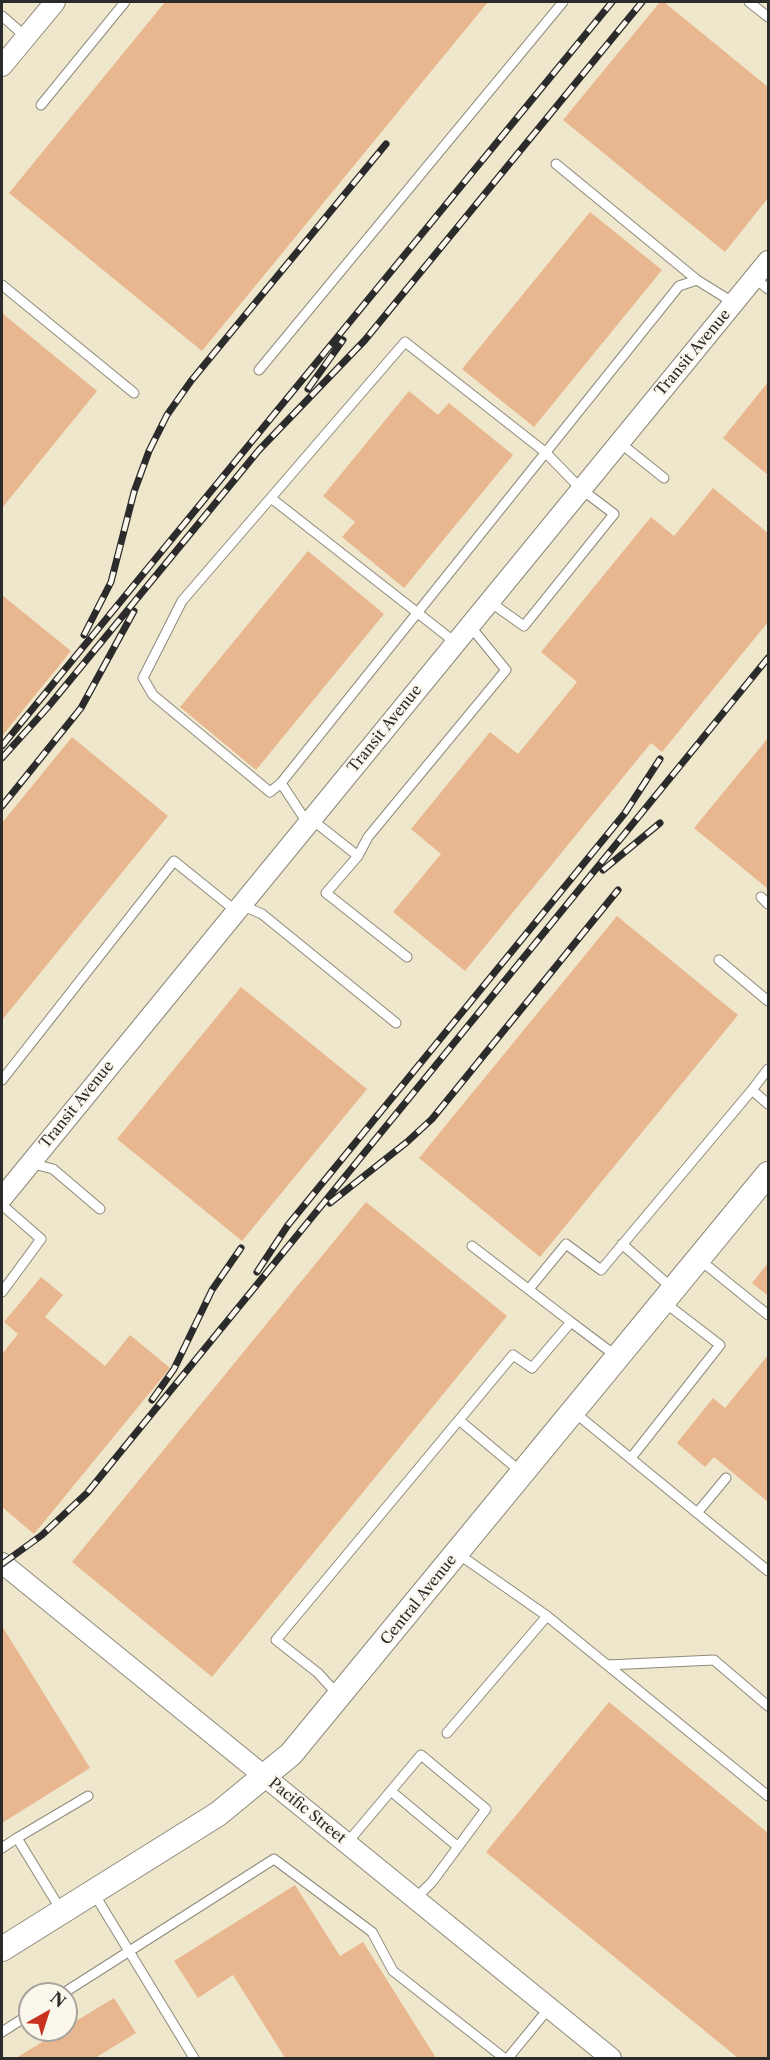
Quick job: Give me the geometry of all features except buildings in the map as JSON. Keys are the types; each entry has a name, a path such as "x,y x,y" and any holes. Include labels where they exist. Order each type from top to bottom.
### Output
{"street":[{"path":"2,66 55,2"},
{"name":"Transit Avenue","path":"2,1198 734,303 762,283 768,261"},
{"name":"Central Avenue","path":"3,1946 62,1912 218,1814 266,1778 291,1754 768,1174"},
{"name":"Pacific Street","path":"2,1563 611,2058"}],"lane":[{"path":"41,105 125,2"},
{"path":"259,370 563,2"},
{"path":"749,2 768,17"},
{"path":"2,16 26,37"},
{"path":"556,164 697,280 734,303"},
{"path":"489,602 524,626 614,514 581,489 545,452 405,342 182,601 143,678 153,695 270,792 281,783 545,452 679,286 697,280"},
{"path":"2,285 134,393"},
{"path":"619,442 664,478"},
{"path":"271,498 416,614 456,643"},
{"path":"407,957 326,893 358,856 368,837 506,670 470,626"},
{"path":"281,783 310,822 358,856"},
{"path":"2,1080 174,861 238,908 262,914 396,1023"},
{"path":"719,960 768,1001"},
{"path":"529,1289 566,1244 601,1270 768,1069"},
{"path":"752,1090 768,1104"},
{"path":"30,1163 53,1169 100,1209"},
{"path":"2,1205 42,1239 2,1292"},
{"path":"622,1244 669,1296 720,1345 631,1458"},
{"path":"472,1246 618,1358"},
{"path":"699,1258 768,1315"},
{"path":"339,1697 318,1673 276,1640 513,1355 532,1368 571,1322"},
{"path":"574,1412 767,1568"},
{"path":"459,1420 522,1474"},
{"path":"697,1513 726,1478"},
{"path":"457,1553 547,1616 768,1796"},
{"path":"447,1733 547,1616"},
{"path":"607,1665 714,1660 768,1706"},
{"path":"347,1843 421,1755 486,1809 432,1882 415,1899"},
{"path":"392,1792 457,1846"},
{"path":"2,1848 88,1796"},
{"path":"17,1838 62,1912"},
{"path":"78,1984 274,1859 372,1932 393,1971 504,2058"},
{"path":"93,1892 194,2058"},
{"path":"508,2058 549,2008"},
{"path":"2,2032 18,2022"}],"railway":[{"path":"2,746 612,2"},
{"path":"2,758 48,707 259,450 365,340 642,2"},
{"path":"84,635 111,582 134,492 149,451 167,415 191,381 386,144"},
{"path":"308,389 343,340"},
{"path":"2,806 81,708 134,611"},
{"path":"2,1564 42,1535 87,1493 768,658"},
{"path":"257,1272 288,1225 625,813 660,759"},
{"path":"603,870 660,823"},
{"path":"330,1203 407,1142 432,1119 618,890"},
{"path":"152,1400 174,1369 212,1290 241,1248"}]}
